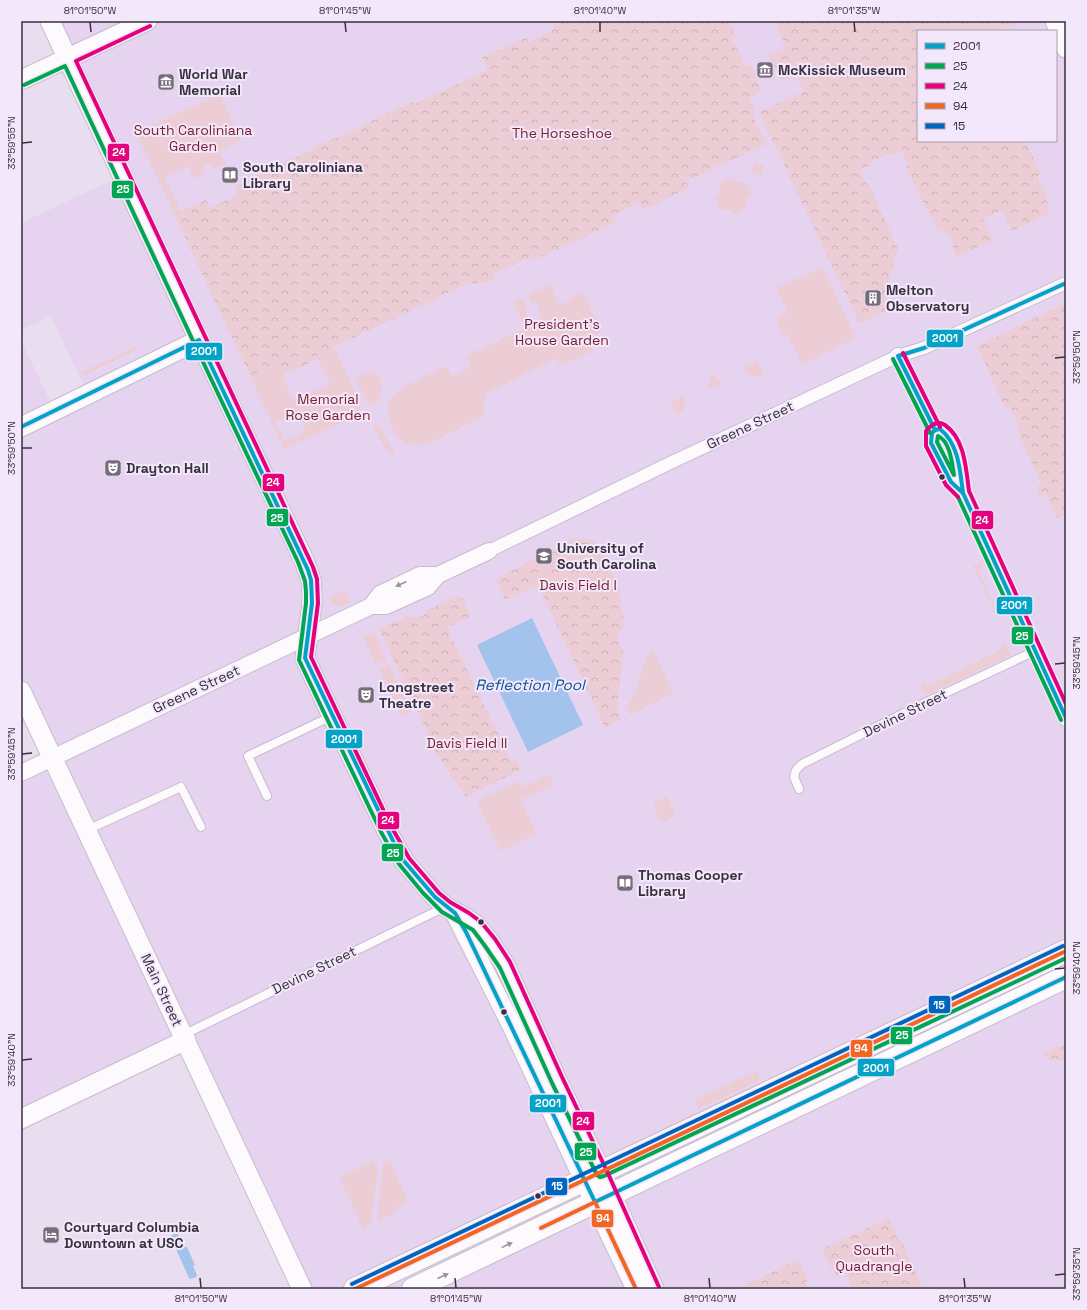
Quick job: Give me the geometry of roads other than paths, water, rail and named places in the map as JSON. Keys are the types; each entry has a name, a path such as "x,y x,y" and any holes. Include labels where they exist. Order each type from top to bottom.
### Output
{"main road":[{"path":"355,1289 1066,951"},
{"path":"413,1289 1066,977"}],"street":[{"path":"50,21 308,570 311,580 312,603 305,658 332,716 398,850 416,875 435,897 451,910 477,926 490,942 505,966 557,1080 592,1176 654,1289"},
{"path":"21,80 147,21"},
{"path":"1055,21 1066,48"},
{"name":"Greene Street","path":"21,773 371,606 386,606 428,587 438,575 651,472 898,356 924,348 1066,283"},
{"path":"21,427 199,340"},
{"path":"898,356 935,430 940,429 949,435 957,457 963,493 1066,718"},
{"name":"Main Street","path":"21,691 302,1289"},
{"name":"Devine Street","path":"21,1119 185,1038"},
{"path":"603,1198 636,1289"}],"lane":[{"name":"Devine Street","path":"800,789 794,777 796,770 802,764 920,705 1035,651"},
{"path":"267,796 248,756 332,716"},
{"path":"87,830 181,787 201,827"},
{"name":"Devine Street","path":"185,1038 451,910"}],"water":[{"name":"Reflection Pool","path":"532,618 583,725 528,752 477,645"},
{"path":"176,1233 178,1234 184,1247 187,1247 195,1265 193,1266 197,1275 191,1279 189,1278 171,1238 171,1236"}],"place":[{"name":"McKissick Museum","path":"765,70"},
{"name":"World War Memorial","path":"166,82"},
{"name":"South Caroliniana Library","path":"230,175"},
{"name":"Melton Observatory","path":"873,298"},
{"name":"Drayton Hall","path":"113,468"},
{"name":"University of South Carolina","path":"544,556"},
{"name":"Longstreet Theatre","path":"366,695"},
{"name":"Thomas Cooper Library","path":"625,883"},
{"name":"Courtyard Columbia Downtown at USC","path":"51,1235"}],"park label":[{"name":"The Horseshoe","path":"562,133"},
{"name":"South Caroliniana Garden","path":"193,138"},
{"name":"President's House Garden","path":"562,332"},
{"name":"Memorial Rose Garden","path":"328,408"},
{"name":"Davis Field I","path":"578,585"},
{"name":"Davis Field ll","path":"467,743"},
{"name":"South Quadrangle","path":"874,1258"}]}
